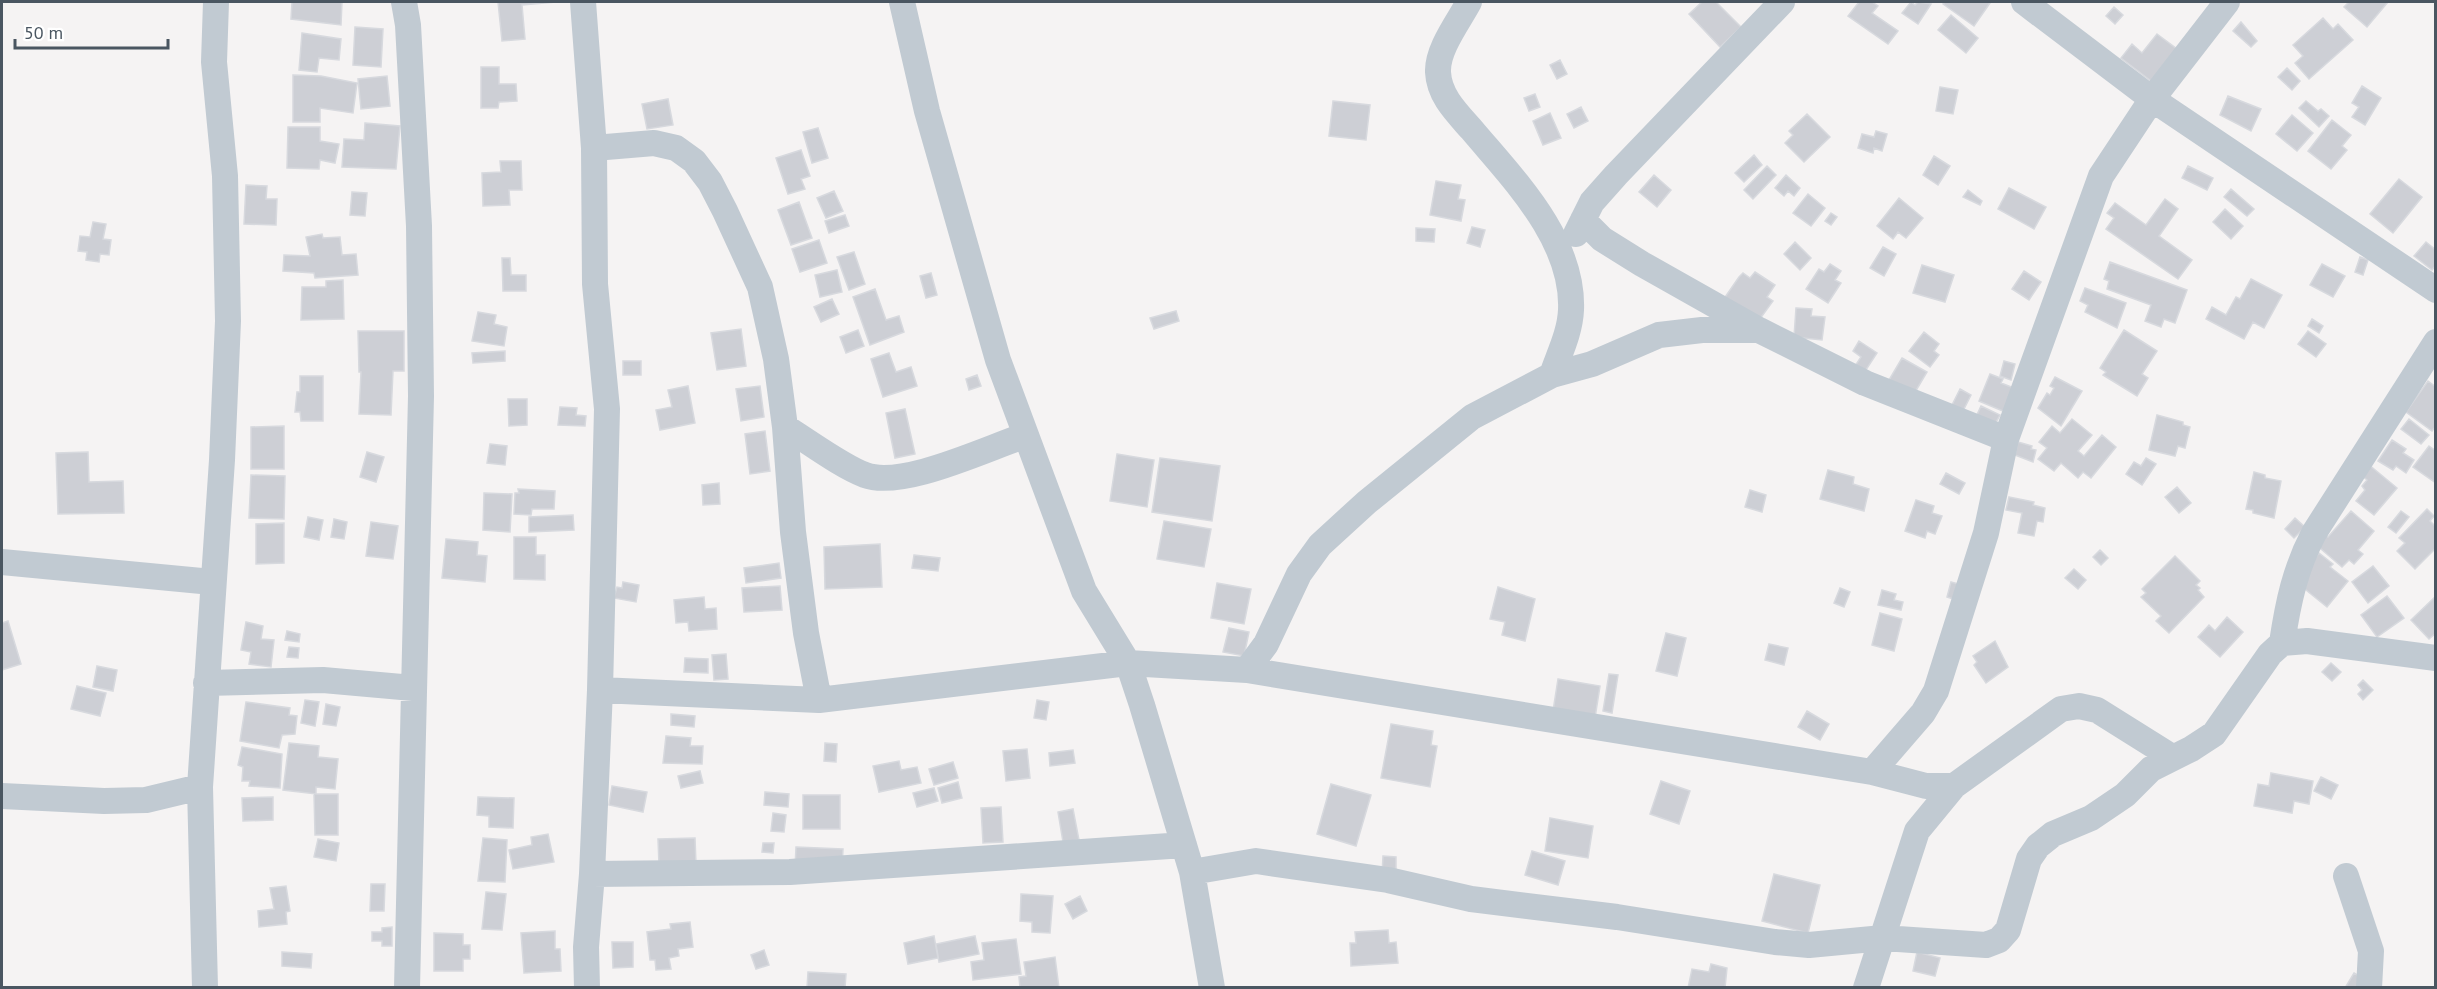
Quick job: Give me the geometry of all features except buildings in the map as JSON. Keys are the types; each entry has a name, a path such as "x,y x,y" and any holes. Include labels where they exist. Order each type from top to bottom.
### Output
{"street":[{"path":"205,987 200,787 222,460 228,321 225,176 214,62 216,2"},
{"path":"404,2 408,25 419,226 419,578 413,688 407,987"},
{"path":"583,2 594,148 595,284 607,410 600,690 592,874 586,947 587,987"},
{"path":"902,2 931,123 998,360 1024,436 1084,591 1128,663 1192,872 1212,987"},
{"path":"1469,2 1444,49 1438,71 1443,94 1526,196 1563,258 1570,282 1571,310 1569,330 1552,375"},
{"path":"1563,258 1592,202 1616,174 1782,2"},
{"path":"2024,2 2152,99 2436,290"},
{"path":"1872,772 1923,713 1936,691 1986,532 2006,439 2101,176 2152,99 2227,2"},
{"path":"594,148 654,143 676,148 694,161 710,182 760,287 776,359 785,427 793,532 806,633 819,700"},
{"path":"1583,220 1602,239 1641,264 1759,330 1865,383 2006,439"},
{"path":"1247,670 1266,644 1299,574 1320,545 1367,502 1472,417 1552,375 1592,364 1659,335 1702,330 1759,330"},
{"path":"2283,643 2289,596 2299,561 2314,533 2436,342"},
{"path":"785,427 864,475 885,479 912,475 1024,436"},
{"path":"2,562 212,582"},
{"path":"1192,872 1234,862 1256,861 1388,880 1471,899 1617,917 1775,942 1809,945 1883,938 1986,945 1999,940 2008,930 2029,859 2038,846 2053,834 2091,818 2125,795 2151,769 2191,749 2214,734 2270,654 2283,643 2307,641 2436,658"},
{"path":"600,690 819,700 1128,663 1247,670 1872,772 1940,788 1954,786"},
{"path":"206,683 323,680 413,688"},
{"path":"1866,987 1917,831 1954,786 2061,709 2079,706 2097,710 2172,758"},
{"path":"1910,782 1917,831"},
{"path":"2,796 104,801 146,800 200,787"},
{"path":"592,874 790,872 1184,845"},
{"path":"2346,876 2371,951 2369,987"}]}
